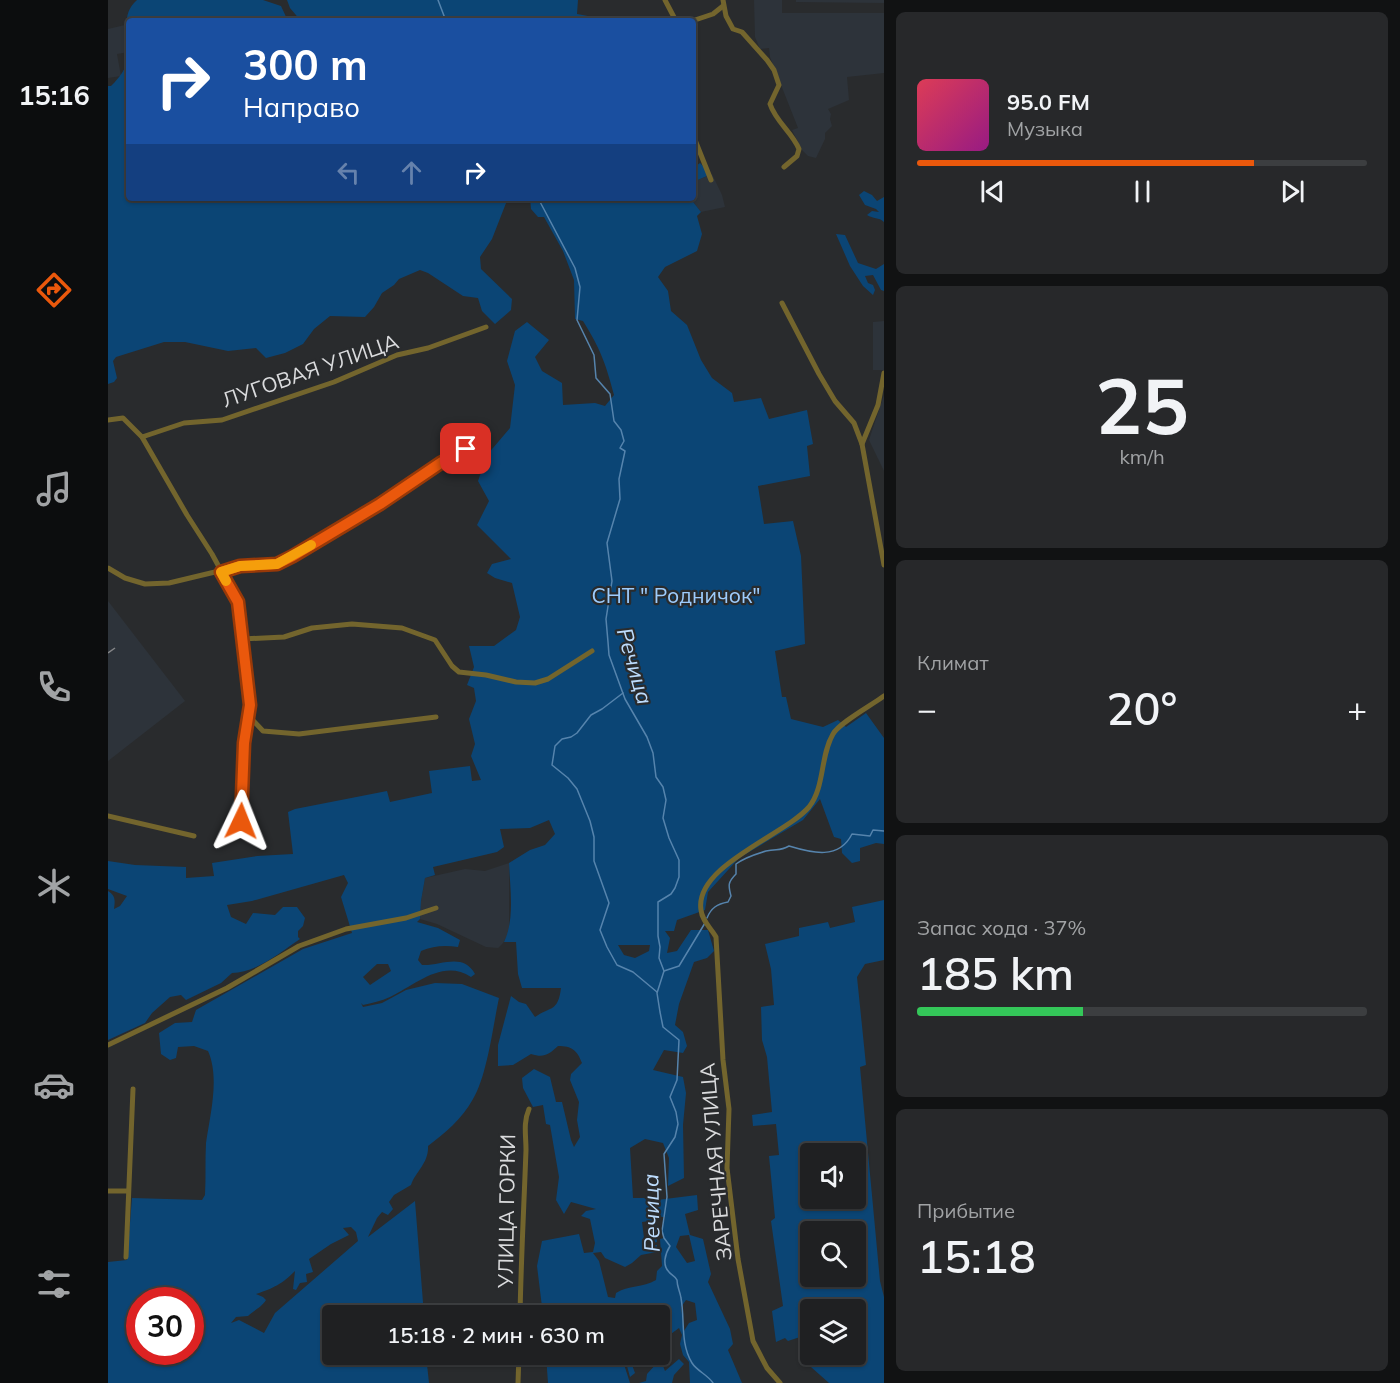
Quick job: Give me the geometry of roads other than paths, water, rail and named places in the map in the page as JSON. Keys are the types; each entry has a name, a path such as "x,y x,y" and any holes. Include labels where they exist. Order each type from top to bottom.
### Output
{"street":[{"path":"665,0 674,18"},
{"path":"696,20 713,14 723,3"},
{"path":"723,3 726,16 733,29 742,32 774,70 779,85 770,104 774,115 794,137 799,149 796,156 784,167"},
{"path":"696,142 711,180"},
{"path":"782,303 835,401 854,423 862,444 884,565"},
{"name":"ЛУГОВАЯ УЛИЦА","path":"142,437 184,423 222,420 334,382 397,356 428,348 486,327"},
{"path":"862,444 878,405 884,373"},
{"path":"108,420 123,418 142,437 187,515 213,554 238,602 250,705 244,743 241,821"},
{"path":"108,568 125,578 144,584 169,583 240,566 277,564 380,504 442,462 466,449"},
{"path":"243,639 284,637 312,628 352,624 402,628 435,639 452,666 459,672 535,683 548,679 592,651"},
{"name":"ЗАРЕЧНАЯ УЛИЦА","path":"780,1383 766,1368 753,1341 738,1259 727,1168 729,1109 723,1060 716,937 704,921 700,909 701,898 707,886 737,855 791,823 810,805 817,794 820,774 834,731 884,696"},
{"path":"249,716 263,731 299,734 436,717"},
{"path":"108,816 194,836"},
{"path":"108,1045 227,988 299,946 346,928 406,918 436,908"},
{"path":"126,1257 133,1089"},
{"name":"УЛИЦА ГОРКИ","path":"520,1305 526,1148 524,1129 529,1109"},
{"path":"108,1191 127,1191"},
{"path":"518,1383 519,1365"}],"waterway":[{"name":"Речица","path":"438,0 445,18"},
{"name":"Речица","path":"540,201 575,268 580,287 577,320 594,355 596,378 610,394 614,421 621,430 624,441 620,448 625,451 619,479 620,499 607,543 612,581 606,619 609,655 625,699 647,737 653,753 656,777 663,787 666,800 663,818 679,860 679,877 675,888 671,894 658,902 659,958 664,971 657,993 663,1027 679,1040 677,1080 670,1097 678,1124 675,1137 664,1154 667,1197 662,1231 670,1246 665,1263 667,1269 677,1280 688,1355 694,1366 713,1383"},
{"path":"623,693 591,715 577,733 562,739 555,746 552,765 577,789 590,821 594,837 594,861 609,903 600,930 607,947 617,965 633,972 657,992"},
{"name":"Речица","path":"707,918 715,907 728,902 731,896 729,884 736,874 736,864 743,860 766,851 789,846 807,851 832,851 840,848 852,834 870,836 873,830 884,831"},
{"name":"Речица","path":"664,971 679,966 705,923"}],"railway":[{"path":"108,653 115,648"}],"park label":[{"name":"СНТ \" Родничок\"","path":"676,595"}]}
